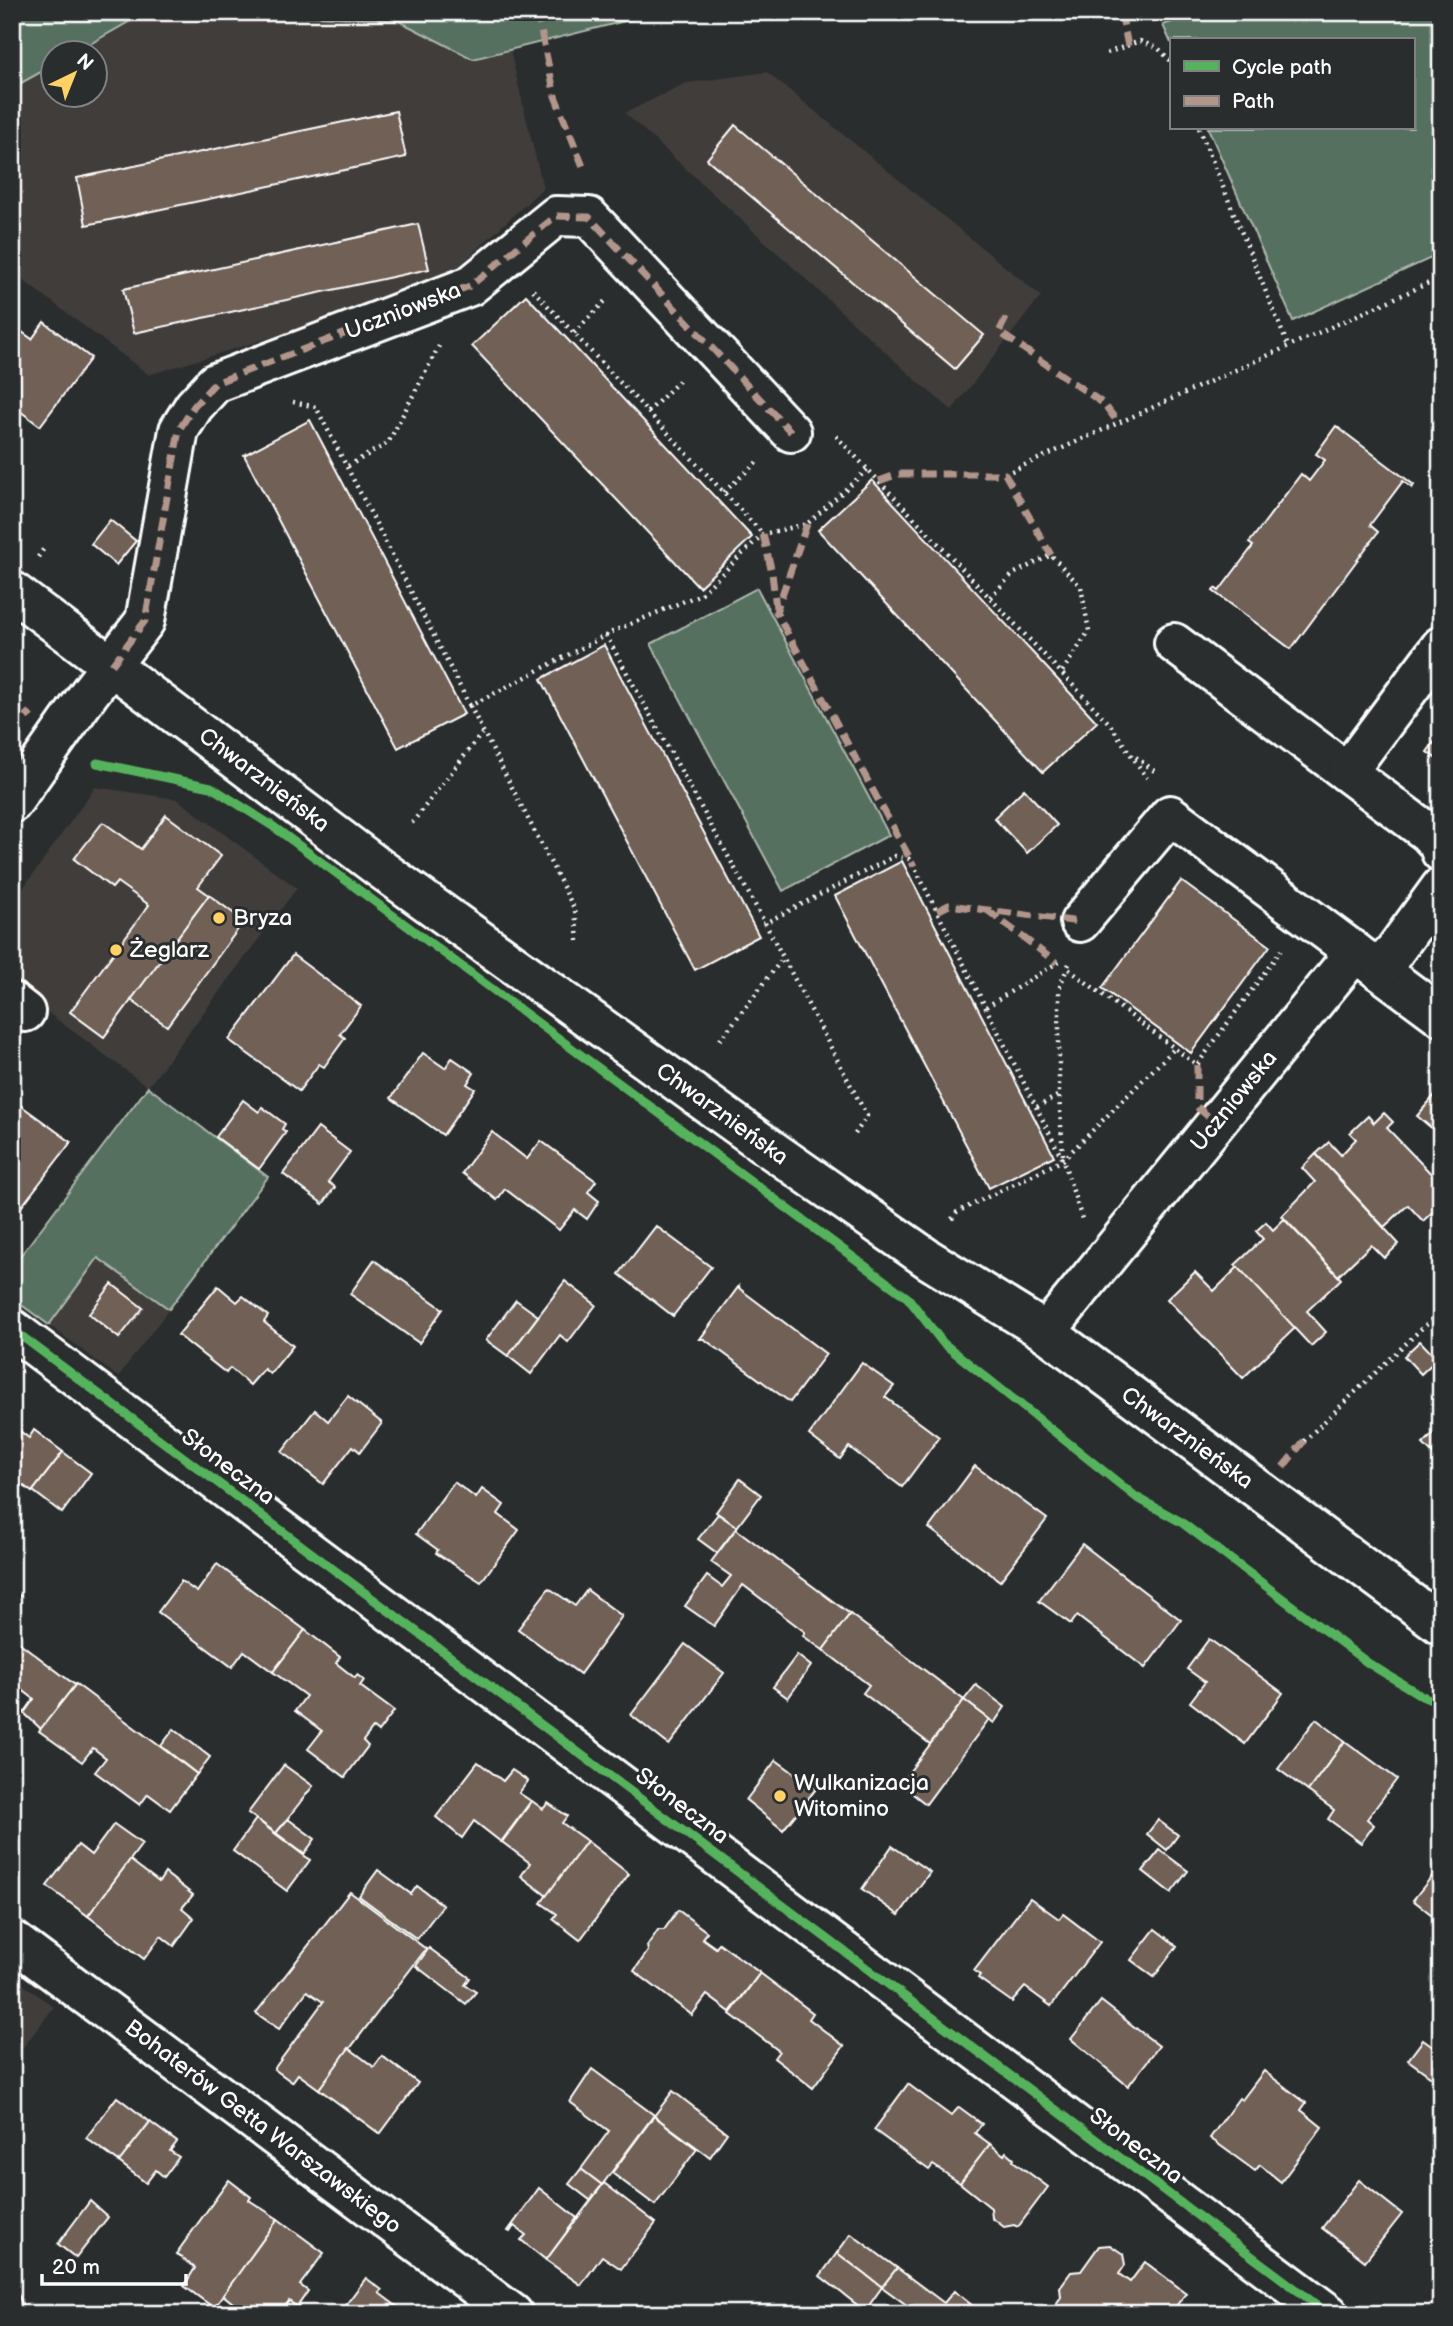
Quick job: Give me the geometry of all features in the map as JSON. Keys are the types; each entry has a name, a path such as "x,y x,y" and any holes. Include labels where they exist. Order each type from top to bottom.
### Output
{"street":[{"name":"Uczniowska","path":"13,801 145,621 179,430 194,406 215,383 470,286 556,216 589,217 791,432"},
{"name":"Chwarznieńska","path":"12,591 378,867 928,1259 1046,1332 1441,1625"},
{"path":"1174,643 1427,832 1438,844 1441,852"},
{"path":"1347,772 1441,646"},
{"path":"1077,938 1170,815 1441,1016"},
{"name":"Uczniowska","path":"1046,1332 1367,962 1431,904 1441,887"},
{"name":"Słoneczna","path":"12,1329 1329,2314"},
{"name":"Bohaterów Getta Warszawskiego","path":"12,1940 513,2314"}],"path":[{"path":"1107,53 1140,41 1159,49 1170,60"},
{"path":"1200,130 1288,346"},
{"path":"503,258 763,534"},
{"path":"1005,474 1433,281 1441,285"},
{"path":"348,466 387,443 470,286"},
{"path":"289,401 316,407 348,466 575,910 578,941"},
{"path":"791,432 834,434 1109,723 1133,755 1170,815"},
{"path":"470,706 606,635 701,594 763,534 807,524 868,469"},
{"path":"990,597 1013,574 1051,555 1081,587 1089,631 1062,672"},
{"path":"606,635 765,923 867,1116 855,1134"},
{"path":"412,823 483,732"},
{"path":"765,923 895,856 909,859 1063,1160 1082,1219 1076,1227"},
{"path":"1067,968 1197,1065 1305,916"},
{"path":"986,1007 1077,938"},
{"path":"1063,1160 1059,1095 1059,989 1077,938"},
{"path":"720,1041 783,958"},
{"path":"952,1219 957,1212 1063,1160 1175,1048"},
{"path":"1037,1107 1059,1095"},
{"path":"1304,1441 1441,1310"}],"shaded area":[{"path":"146,12 289,12 294,15 397,20 473,59 510,50 543,188 437,287 149,375 12,272 12,183 21,172 12,155 12,88 38,74 38,108 108,108 108,38 100,38"},
{"path":"767,72 1041,296 952,410 920,384 625,113 686,83"},
{"path":"95,787 177,799 297,888 148,1087 12,986 12,904"},
{"path":"98,1258 169,1309 118,1377 49,1325"},
{"path":"12,1976 54,2007 12,2062"}],"green space":[{"path":"12,12 146,12 100,38 38,38 38,74 12,88"},
{"path":"289,12 661,12 473,59 397,20 294,15"},
{"path":"1199,12 1441,12 1441,261 1433,257 1293,321 1209,130 1414,130 1414,38 1170,38 1170,41 1163,25"},
{"path":"757,588 889,835 783,891 651,644"},
{"path":"148,1087 268,1177 169,1309 98,1258 49,1325 12,1298 12,1267"}],"building":[{"path":"396,111 406,157 86,225 77,178"},
{"path":"735,125 984,335 955,369 707,159"},
{"path":"418,224 429,269 134,333 123,289"},
{"path":"526,295 752,537 699,587 472,346"},
{"path":"44,322 91,358 40,426 12,405 12,325 32,339"},
{"path":"310,420 464,714 398,748 244,455"},
{"path":"1336,426 1414,485 1412,488 1403,481 1370,525 1378,532 1291,649 1213,591 1215,588 1219,591 1253,546 1249,543 1301,474 1309,481 1325,460 1316,454"},
{"path":"872,480 1097,722 1043,772 818,530"},
{"path":"110,520 136,541 116,565 91,544"},
{"path":"604,645 759,936 695,970 541,679"},
{"path":"1441,733 1441,762 1427,752"},
{"path":"1024,789 1057,825 1027,853 994,818"},
{"path":"166,815 221,856 198,887 209,895 104,1037 70,1012 149,905 117,882 112,888 74,859 103,822 141,849"},
{"path":"902,861 1054,1156 989,1188 835,896"},
{"path":"1181,881 1270,946 1191,1053 1102,988"},
{"path":"209,895 244,921 167,1026 131,1000"},
{"path":"293,955 361,1006 340,1034 345,1038 324,1067 319,1064 299,1091 229,1040"},
{"path":"423,1053 445,1068 452,1058 474,1073 467,1084 475,1089 443,1135 391,1098"},
{"path":"1441,1088 1441,1122 1434,1130 1417,1116"},
{"path":"12,1099 71,1142 12,1219"},
{"path":"243,1100 259,1112 262,1107 285,1124 282,1129 286,1132 259,1169 216,1137"},
{"path":"1384,1113 1393,1122 1387,1128 1441,1184 1441,1204 1423,1221 1408,1205 1384,1227 1316,1154 1329,1142 1341,1155 1356,1139 1350,1133 1368,1116 1374,1123"},
{"path":"318,1128 350,1152 328,1182 335,1187 323,1204 283,1174"},
{"path":"492,1132 527,1159 541,1141 596,1181 588,1192 599,1201 587,1219 575,1210 559,1230 505,1189 497,1200 462,1173"},
{"path":"1316,1154 1399,1244 1384,1258 1371,1245 1338,1276 1282,1216 1315,1182 1302,1168"},
{"path":"1284,1219 1341,1279 1307,1311 1326,1332 1311,1346 1235,1265 1263,1239 1256,1231 1266,1222 1273,1230"},
{"path":"656,1226 711,1267 673,1316 619,1274"},
{"path":"374,1260 443,1309 419,1343 350,1294"},
{"path":"1238,1267 1295,1328 1243,1378 1167,1299 1195,1272 1214,1291"},
{"path":"565,1281 596,1305 568,1342 560,1335 531,1374 508,1356"},
{"path":"112,1284 143,1308 119,1338 89,1314"},
{"path":"218,1286 237,1302 243,1296 268,1316 264,1322 293,1346 270,1374 264,1369 250,1385 230,1368 226,1373 178,1335"},
{"path":"739,1286 826,1354 790,1402 704,1339 700,1339"},
{"path":"516,1300 538,1316 508,1356 486,1340"},
{"path":"1420,1341 1437,1359 1421,1374 1404,1356"},
{"path":"862,1363 894,1386 885,1397 939,1437 902,1487 849,1447 840,1459 809,1435"},
{"path":"348,1396 382,1423 360,1452 353,1446 323,1484 282,1452 315,1410 328,1421"},
{"path":"12,1425 29,1438 34,1430 63,1452 32,1492 12,1477"},
{"path":"1441,1429 1441,1462 1423,1444"},
{"path":"63,1452 91,1473 62,1513 33,1491"},
{"path":"975,1466 1047,1519 1000,1581 929,1528"},
{"path":"740,1479 761,1495 737,1527 716,1512"},
{"path":"454,1482 476,1498 482,1489 504,1505 498,1514 519,1530 481,1582 436,1553 438,1550 416,1534"},
{"path":"718,1514 737,1527 717,1553 698,1539"},
{"path":"736,1529 850,1614 823,1650 803,1636 805,1632 743,1585 714,1626 685,1606 707,1576 722,1587 731,1576 711,1562"},
{"path":"1082,1544 1181,1620 1145,1668 1077,1616 1071,1624 1039,1601"},
{"path":"217,1564 305,1630 273,1672 244,1651 232,1667 158,1612 181,1581 197,1592"},
{"path":"549,1588 575,1606 587,1590 622,1616 580,1674 518,1629"},
{"path":"12,1590 20,1596 12,1606"},
{"path":"850,1614 964,1700 930,1744 863,1693 869,1685 823,1650"},
{"path":"305,1630 340,1657 336,1663 355,1678 357,1675 364,1680 360,1686 394,1711 378,1732 373,1728 363,1741 368,1746 345,1777 308,1749 322,1731 295,1711 306,1696 273,1672"},
{"path":"12,1637 75,1685 41,1729 24,1713 34,1699 12,1682"},
{"path":"1209,1639 1283,1693 1245,1744 1190,1702 1205,1682 1187,1669"},
{"path":"685,1644 724,1673 669,1745 631,1715"},
{"path":"797,1655 811,1666 788,1698 773,1687"},
{"path":"76,1684 197,1774 170,1810 148,1794 140,1805 95,1772 106,1758 93,1748 82,1762 39,1731"},
{"path":"976,1685 1005,1707 994,1723 964,1700"},
{"path":"964,1700 989,1719 926,1804 900,1784"},
{"path":"1316,1719 1345,1741 1308,1791 1278,1769"},
{"path":"174,1729 210,1757 197,1774 161,1746"},
{"path":"1345,1741 1397,1779 1367,1819 1374,1825 1361,1843 1328,1819 1334,1810 1308,1791"},
{"path":"776,1760 816,1789 783,1830 746,1800"},
{"path":"478,1762 503,1781 512,1770 528,1781 519,1793 531,1801 501,1842 474,1821 462,1838 436,1817"},
{"path":"284,1765 313,1786 276,1833 248,1813"},
{"path":"532,1801 543,1809 548,1803 567,1816 562,1823 587,1841 547,1896 521,1876 530,1863 502,1842"},
{"path":"256,1819 310,1860 287,1891 233,1851"},
{"path":"288,1819 315,1839 304,1854 276,1833"},
{"path":"1158,1820 1178,1835 1167,1850 1147,1834"},
{"path":"114,1824 142,1844 88,1916 47,1886 78,1845 91,1855"},
{"path":"587,1841 629,1874 580,1940 553,1919 557,1914 541,1903"},
{"path":"892,1846 930,1872 899,1915 862,1889"},
{"path":"1160,1850 1188,1871 1171,1893 1143,1871"},
{"path":"130,1860 159,1882 165,1873 193,1895 182,1908 194,1918 174,1946 161,1936 144,1959 88,1916"},
{"path":"1441,1865 1441,1922 1413,1900"},
{"path":"378,1870 411,1894 417,1886 443,1905 417,1939 359,1896"},
{"path":"350,1892 426,1949 319,2089 298,2074 292,2082 274,2069 323,2002 307,1991 279,2029 256,2013"},
{"path":"1030,1898 1059,1919 1063,1914 1100,1942 1051,2006 1025,1987 1012,2002 978,1978 980,1975 974,1971"},
{"path":"678,1910 707,1932 702,1938 716,1948 719,1943 760,1973 730,2012 707,1995 692,2015 634,1971 658,1930 664,1930"},
{"path":"1155,1929 1177,1946 1154,1977 1131,1960"},
{"path":"429,1948 470,1978 465,1985 476,1992 466,2004 416,1966"},
{"path":"760,1973 813,2013 809,2019 844,2046 813,2088 774,2058 779,2051 730,2014"},
{"path":"1101,2001 1159,2046 1128,2086 1071,2039"},
{"path":"1423,2040 1441,2053 1441,2084 1408,2060"},
{"path":"349,2048 374,2067 382,2056 418,2083 380,2134 319,2089"},
{"path":"592,2069 654,2115 602,2185 581,2169 609,2131 570,2102"},
{"path":"1264,2071 1306,2103 1301,2110 1322,2127 1281,2182 1260,2165 1255,2171 1210,2138 1239,2098 1242,2100"},
{"path":"908,2084 951,2116 959,2107 982,2124 975,2133 990,2144 960,2183 933,2165 929,2170 874,2130"},
{"path":"673,2091 727,2133 710,2157 654,2116"},
{"path":"117,2097 150,2122 119,2162 86,2138"},
{"path":"654,2116 697,2149 655,2205 612,2173"},
{"path":"150,2122 177,2142 170,2151 179,2157 164,2177 156,2170 146,2183 119,2162"},
{"path":"990,2144 1004,2155 1006,2152 1013,2161 1048,2187 1018,2227 1004,2227 992,2218 991,2208 960,2183"},
{"path":"581,2169 602,2185 590,2200 569,2184"},
{"path":"229,2180 251,2197 249,2200 278,2219 214,2308 184,2286 195,2268 176,2254"},
{"path":"1359,2180 1402,2214 1365,2261 1322,2228"},
{"path":"604,2183 656,2223 621,2269 602,2256 581,2285 546,2260"},
{"path":"539,2188 577,2218 546,2260 521,2240 526,2235 514,2226 508,2231"},
{"path":"90,2201 108,2217 76,2258 58,2244"},
{"path":"278,2219 324,2253 300,2285 308,2291 297,2307 289,2301 279,2314 247,2314 223,2295"},
{"path":"851,2234 897,2268 882,2287 837,2253"},
{"path":"1110,2245 1123,2254 1125,2265 1119,2274 1130,2282 1145,2262 1186,2293 1170,2314 1049,2314 1061,2297 1060,2287 1071,2272 1081,2271 1099,2246"},
{"path":"837,2253 882,2287 865,2311 820,2276"},
{"path":"897,2268 944,2303 954,2291 978,2310 976,2314 919,2314 882,2287"},
{"path":"366,2278 382,2290 379,2293 403,2311 401,2314 339,2314"},
{"path":"18,2294 25,2311 12,2314 12,2296"}],"marked path":[{"path":"537,12 555,96 584,169"},
{"path":"1121,12 1128,46"},
{"path":"112,665 145,621 179,430 194,406 215,383 470,286 556,216 589,217 791,432"},
{"path":"1006,318 999,332 1104,404 1119,424"},
{"path":"879,481 898,474 1005,474 1051,555"},
{"path":"807,524 776,612 914,866"},
{"path":"763,534 772,573 776,608"},
{"path":"12,695 31,718"},
{"path":"937,911 949,905 1080,922"},
{"path":"987,910 1057,963"},
{"path":"1197,1065 1197,1107 1216,1123"},
{"path":"1283,1467 1304,1441"}],"cycle path":[{"path":"97,763 211,787 274,827 908,1298 943,1343 1136,1497 1181,1522 1368,1663 1422,1696 1441,1704"},
{"path":"12,1329 1329,2314"}],"place":[{"name":"Bryza","path":"219,918"},
{"name":"Żeglarz","path":"116,950"},
{"name":"Wulkanizacja Witomino","path":"780,1796"}]}
